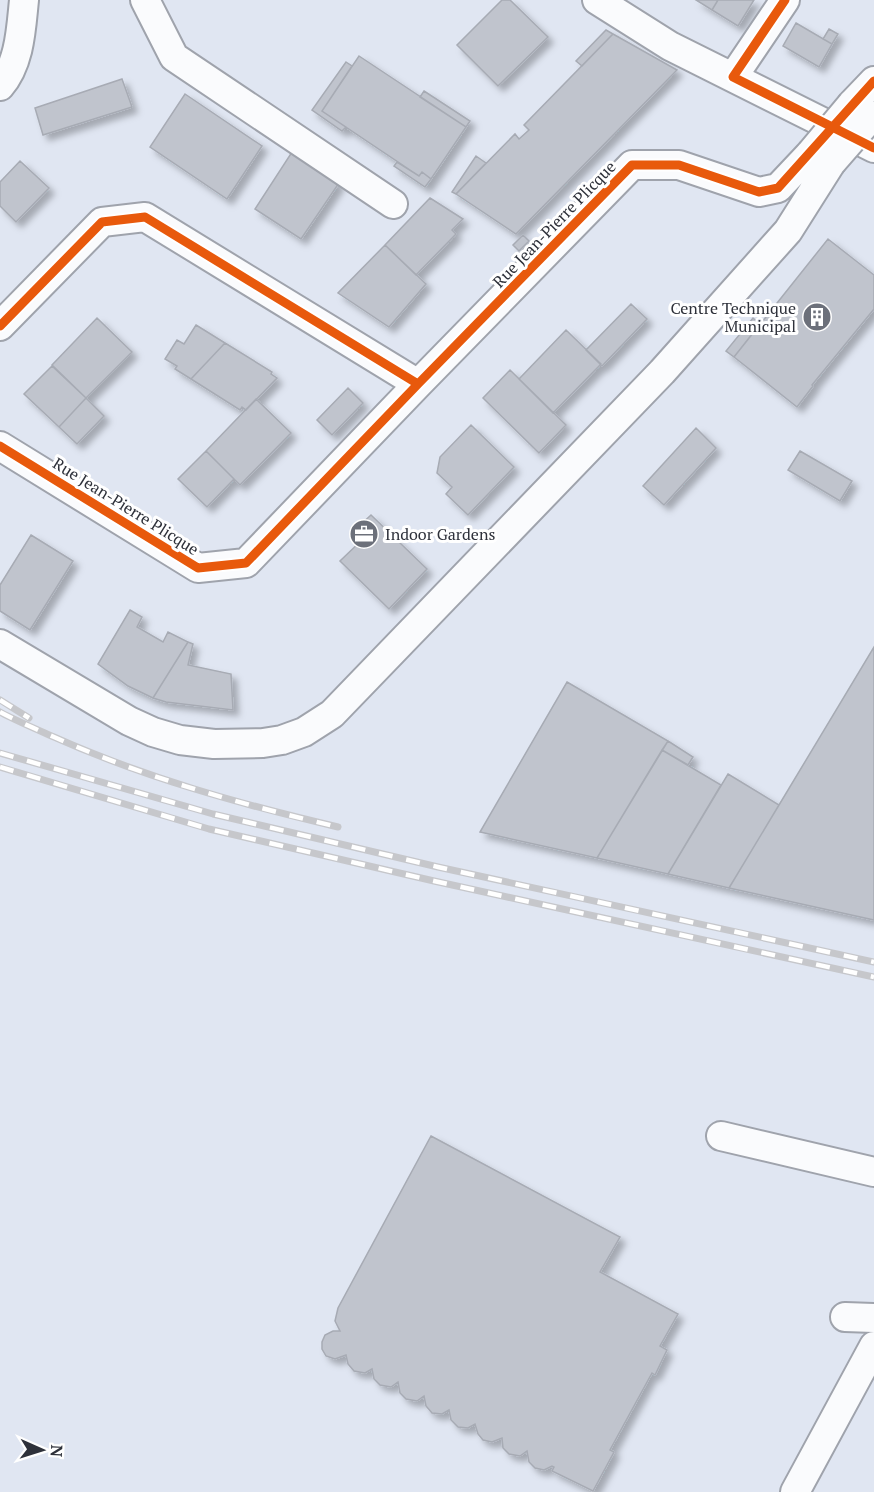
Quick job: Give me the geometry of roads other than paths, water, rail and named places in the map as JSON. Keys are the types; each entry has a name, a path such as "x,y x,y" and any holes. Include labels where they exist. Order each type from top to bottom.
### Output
{"street":[{"path":"0,86 6,79 20,41 24,0"},
{"path":"145,0 174,57 393,204"},
{"path":"597,0 670,46 874,148"},
{"path":"733,77 785,0"},
{"name":"Rue Jean-Pierre Plicque","path":"0,446 198,568 246,563 632,165 679,165 759,192 778,188 821,158 866,111 874,81"},
{"path":"0,644 129,721 153,732 180,740 214,744 263,743 282,740 304,732 332,714 662,372 789,231 821,158"},
{"path":"0,326 102,222 145,217 418,384"},
{"path":"721,1136 874,1172"},
{"path":"845,1317 874,1318"},
{"path":"795,1492 874,1346"}],"railway":[{"path":"0,700 29,718"},
{"path":"0,712 89,752 158,777 229,799 338,827"},
{"path":"0,753 213,814 438,867 874,962"},
{"path":"0,767 209,829 434,881 874,977"}],"place":[{"name":"Centre Technique Municipal","path":"817,317"},
{"name":"Indoor Gardens","path":"364,534"}]}
